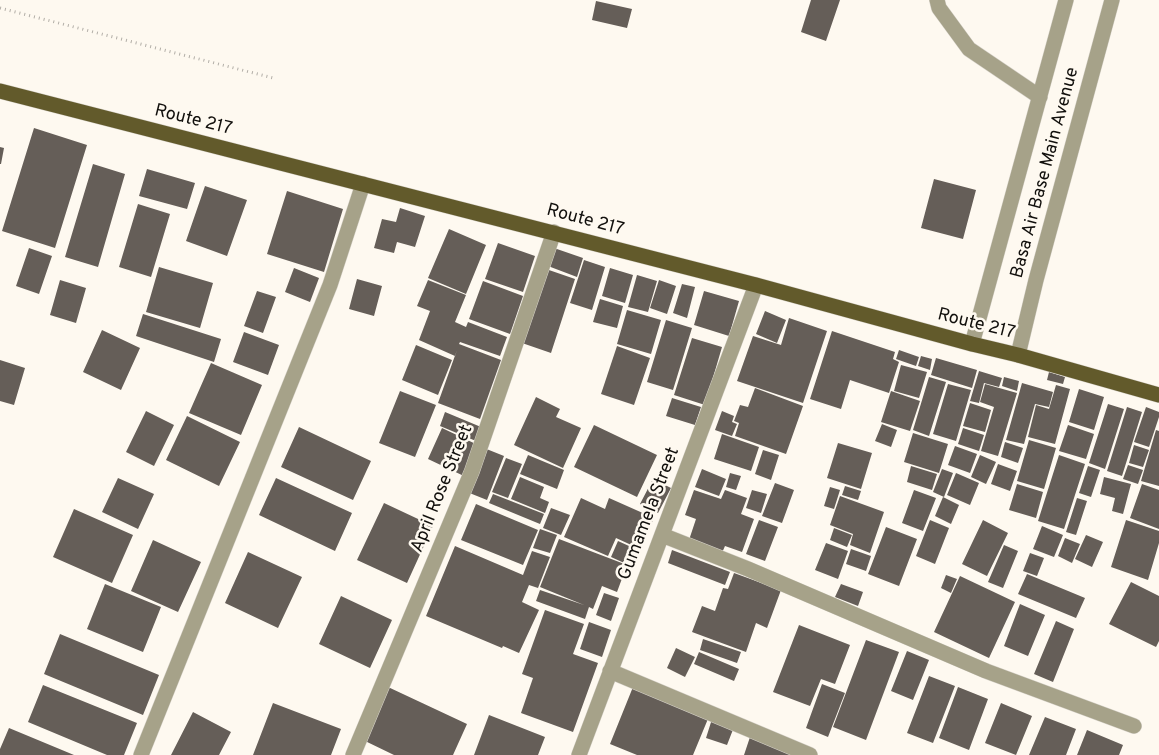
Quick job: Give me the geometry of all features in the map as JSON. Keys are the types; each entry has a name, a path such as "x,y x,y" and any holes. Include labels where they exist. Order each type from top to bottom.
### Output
{"main road":[{"name":"Route 217","path":"0,91 554,232 1018,355 1159,395"}],"street":[{"path":"937,0 939,8 969,50 1040,97"},
{"name":"Basa Air Base Main Avenue","path":"972,344 1066,0"},
{"name":"Basa Air Base Main Avenue","path":"1018,355 1036,280 1112,0"},
{"path":"141,755 330,285 363,184"},
{"name":"April Rose Street","path":"353,755 472,471 554,232"},
{"name":"Gumamela Street","path":"581,754 610,671 756,285"},
{"path":"662,535 748,569 986,671 1134,726"},
{"path":"610,671 810,755"}],"path":[{"path":"0,8 273,78"}],"building":[{"path":"811,0 840,0 826,41 801,32"},
{"path":"596,1 632,9 627,28 592,20"},
{"path":"34,128 87,145 55,248 2,231"},
{"path":"0,147 4,148 1,164 0,164"},
{"path":"93,164 125,174 98,267 65,257"},
{"path":"147,169 195,183 187,209 139,196"},
{"path":"934,179 976,190 963,239 921,228"},
{"path":"205,186 247,200 227,256 186,241"},
{"path":"287,191 343,209 324,272 267,254"},
{"path":"138,204 170,214 151,277 119,267"},
{"path":"400,208 425,216 415,247 397,242 394,253 374,248 382,219 396,222"},
{"path":"449,229 486,245 466,294 428,278"},
{"path":"498,243 535,256 523,292 485,279"},
{"path":"29,248 52,256 39,294 16,286"},
{"path":"554,248 583,258 577,277 548,266"},
{"path":"584,260 605,267 592,310 570,303"},
{"path":"159,267 213,283 200,328 146,312"},
{"path":"294,268 319,278 310,302 285,292"},
{"path":"610,268 633,275 625,303 602,296"},
{"path":"546,269 575,279 551,353 522,343"},
{"path":"637,275 657,281 648,312 628,307"},
{"path":"357,279 382,286 374,316 349,309"},
{"path":"60,280 86,288 76,323 50,315"},
{"path":"428,280 466,295 455,322 466,327 468,322 507,337 500,356 460,342 459,344 501,360 480,419 438,403 455,356 419,340 430,311 417,306"},
{"path":"659,280 676,286 667,314 650,308"},
{"path":"483,281 523,296 510,334 469,319"},
{"path":"682,284 695,287 687,318 673,313"},
{"path":"257,291 276,297 263,333 244,326"},
{"path":"704,291 739,301 729,336 694,325"},
{"path":"600,299 623,306 617,328 593,322"},
{"path":"627,310 661,320 651,354 617,344"},
{"path":"765,311 786,320 777,343 756,334"},
{"path":"143,314 221,339 214,362 136,336"},
{"path":"789,318 827,331 803,403 737,381 753,336 781,345"},
{"path":"666,320 692,328 673,390 647,382"},
{"path":"102,330 140,348 121,390 83,372"},
{"path":"832,331 895,352 893,359 899,362 889,393 850,380 841,409 810,399"},
{"path":"244,332 279,345 268,375 233,362"},
{"path":"692,338 722,347 705,405 674,395"},
{"path":"416,345 452,360 438,395 402,380"},
{"path":"617,346 650,358 634,405 601,394"},
{"path":"899,350 919,357 916,366 896,359"},
{"path":"921,356 932,359 930,370 918,366"},
{"path":"936,358 977,370 972,388 931,375"},
{"path":"0,360 25,368 14,405 0,401"},
{"path":"211,363 262,385 241,435 189,413"},
{"path":"901,365 927,372 919,398 894,391"},
{"path":"979,371 1002,378 999,387 984,383 979,403 970,401"},
{"path":"1049,372 1065,377 1063,384 1047,380"},
{"path":"929,377 946,382 929,436 913,430"},
{"path":"1004,377 1019,381 1017,391 1002,386"},
{"path":"1022,383 1053,392 1049,407 1035,404 1024,444 1006,440"},
{"path":"948,384 971,390 956,441 933,434"},
{"path":"985,384 1017,393 998,456 981,451 994,407 980,402"},
{"path":"1056,385 1070,389 1055,444 1028,437 1036,405 1049,409"},
{"path":"755,388 803,406 786,454 735,436 739,423 734,421 740,405 748,407"},
{"path":"1079,389 1104,397 1094,430 1069,422"},
{"path":"400,391 436,405 415,457 379,443"},
{"path":"891,391 920,401 910,431 881,422"},
{"path":"536,397 560,409 556,417 581,428 563,468 514,445"},
{"path":"672,398 701,407 695,425 666,416"},
{"path":"970,403 991,410 985,432 963,426"},
{"path":"1108,404 1124,409 1105,469 1089,463"},
{"path":"1127,407 1142,412 1122,476 1107,471"},
{"path":"1146,407 1159,412 1149,447 1134,442"},
{"path":"146,411 174,425 154,466 126,452"},
{"path":"722,411 734,416 732,422 737,424 732,436 715,430"},
{"path":"445,412 481,427 476,441 440,426"},
{"path":"187,416 240,442 219,486 166,460"},
{"path":"882,424 897,430 891,447 875,441"},
{"path":"594,425 657,455 637,497 574,467"},
{"path":"1068,425 1094,434 1086,459 1059,451"},
{"path":"299,427 371,461 353,500 281,467"},
{"path":"442,428 480,446 466,477 428,459"},
{"path":"963,428 984,435 979,451 958,444"},
{"path":"1156,430 1159,431 1159,486 1141,481"},
{"path":"913,433 948,444 939,473 904,462"},
{"path":"722,434 759,447 751,471 714,459"},
{"path":"1029,440 1056,448 1044,489 1017,481"},
{"path":"1005,442 1023,448 1018,463 1001,457"},
{"path":"838,443 872,453 861,489 827,478"},
{"path":"1134,445 1149,450 1143,467 1129,463"},
{"path":"955,446 977,454 970,473 948,465"},
{"path":"484,448 504,456 487,500 467,492"},
{"path":"763,450 779,455 771,480 755,474"},
{"path":"528,455 564,470 557,489 520,474"},
{"path":"980,455 996,462 986,484 971,477"},
{"path":"1059,455 1085,464 1064,529 1038,521"},
{"path":"506,458 522,464 508,498 492,492"},
{"path":"998,464 1017,471 1010,491 991,484"},
{"path":"1128,465 1143,470 1138,484 1123,479"},
{"path":"911,466 937,474 932,490 907,482"},
{"path":"1088,466 1100,470 1091,497 1079,493"},
{"path":"702,469 726,479 719,496 695,487"},
{"path":"942,469 953,473 944,497 933,492"},
{"path":"730,473 741,476 736,490 726,487"},
{"path":"956,473 979,483 970,505 947,495"},
{"path":"520,477 544,487 540,498 549,502 545,513 511,499"},
{"path":"1104,477 1131,484 1123,514 1112,511 1115,498 1100,494"},
{"path":"118,478 154,494 138,529 102,512"},
{"path":"276,478 352,513 335,551 259,515"},
{"path":"653,479 671,488 658,513 640,504"},
{"path":"775,483 794,490 782,523 762,516"},
{"path":"1017,484 1043,492 1036,518 1009,510"},
{"path":"1142,484 1159,490 1159,529 1130,518"},
{"path":"845,486 861,491 858,500 842,495"},
{"path":"830,487 840,490 834,509 824,506"},
{"path":"694,490 721,499 725,490 747,498 741,514 754,519 742,552 725,546 721,555 688,543 696,519 685,515"},
{"path":"752,490 767,494 761,513 746,508"},
{"path":"914,490 936,498 923,531 902,523"},
{"path":"493,494 544,514 540,524 489,503"},
{"path":"840,496 884,512 870,553 850,545 853,534 830,525"},
{"path":"943,497 959,505 951,524 935,516"},
{"path":"581,498 605,509 609,498 654,518 640,549 616,538 608,556 564,537"},
{"path":"1077,498 1087,501 1076,535 1066,532"},
{"path":"384,503 433,526 407,583 357,560"},
{"path":"476,504 538,530 523,565 461,540"},
{"path":"551,508 570,515 561,535 543,528"},
{"path":"74,509 133,535 112,583 53,557"},
{"path":"759,520 778,527 765,561 746,554"},
{"path":"930,520 949,528 935,564 916,556"},
{"path":"983,520 1008,533 987,576 962,564"},
{"path":"1126,520 1159,531 1159,543 1148,580 1111,567"},
{"path":"1042,526 1063,535 1054,557 1033,549"},
{"path":"886,527 917,539 899,586 868,574"},
{"path":"834,528 852,535 847,547 830,540"},
{"path":"540,529 557,535 550,553 533,548"},
{"path":"1086,535 1103,542 1092,567 1075,559"},
{"path":"1065,538 1080,544 1072,563 1058,556"},
{"path":"559,539 627,565 617,592 602,586 593,609 589,607 585,619 536,601 540,590 584,605 540,587"},
{"path":"153,540 201,562 178,612 131,591"},
{"path":"618,541 640,551 633,567 611,557"},
{"path":"826,543 848,551 838,579 815,570"},
{"path":"1004,545 1018,551 1003,588 988,582"},
{"path":"455,546 523,575 532,551 550,557 538,588 529,585 522,602 539,610 519,653 503,646 502,648 426,616"},
{"path":"851,549 871,556 866,571 846,564"},
{"path":"672,550 730,572 725,585 668,563"},
{"path":"248,552 302,577 278,628 225,603"},
{"path":"1030,553 1044,558 1037,576 1023,571"},
{"path":"734,573 781,590 767,628 756,623 746,652 692,632 702,606 715,611 723,588 728,589"},
{"path":"1027,574 1085,598 1076,618 1018,594"},
{"path":"946,575 957,579 951,593 941,588"},
{"path":"960,576 1015,602 989,658 934,632"},
{"path":"1131,582 1159,596 1159,641 1156,647 1109,624"},
{"path":"105,584 161,607 143,652 87,629"},
{"path":"841,584 863,592 858,606 835,597"},
{"path":"604,593 619,598 611,621 596,615"},
{"path":"341,596 392,620 370,668 319,644"},
{"path":"1020,604 1045,615 1028,656 1004,646"},
{"path":"545,610 584,624 573,654 598,663 573,732 521,713 533,678 522,674"},
{"path":"1056,621 1074,629 1053,682 1034,674"},
{"path":"589,622 611,630 602,657 580,649"},
{"path":"799,625 850,645 835,684 821,679 810,706 773,692"},
{"path":"60,634 159,675 143,715 44,674"},
{"path":"703,639 741,652 737,663 700,650"},
{"path":"866,640 899,652 866,740 833,727"},
{"path":"676,648 695,657 685,677 667,668"},
{"path":"907,651 929,660 913,700 891,691"},
{"path":"699,652 739,669 734,681 694,664"},
{"path":"929,676 955,686 933,743 907,733"},
{"path":"635,682 710,714 693,755 637,755 610,744"},
{"path":"822,684 845,693 828,737 806,728"},
{"path":"43,685 137,723 124,755 107,755 28,722"},
{"path":"388,687 467,724 453,755 394,755 363,740"},
{"path":"958,687 988,699 969,750 939,738"},
{"path":"273,703 341,729 331,755 253,755"},
{"path":"1001,703 1032,716 1016,755 985,743"},
{"path":"193,712 231,732 219,755 171,755"},
{"path":"489,715 545,737 538,755 474,755"},
{"path":"1045,717 1076,729 1066,755 1029,755"},
{"path":"712,719 734,727 727,745 706,738"},
{"path":"9,728 74,755 0,755 0,749"},
{"path":"1087,730 1123,745 1119,755 1077,755"},
{"path":"751,734 791,755 744,755"}]}
